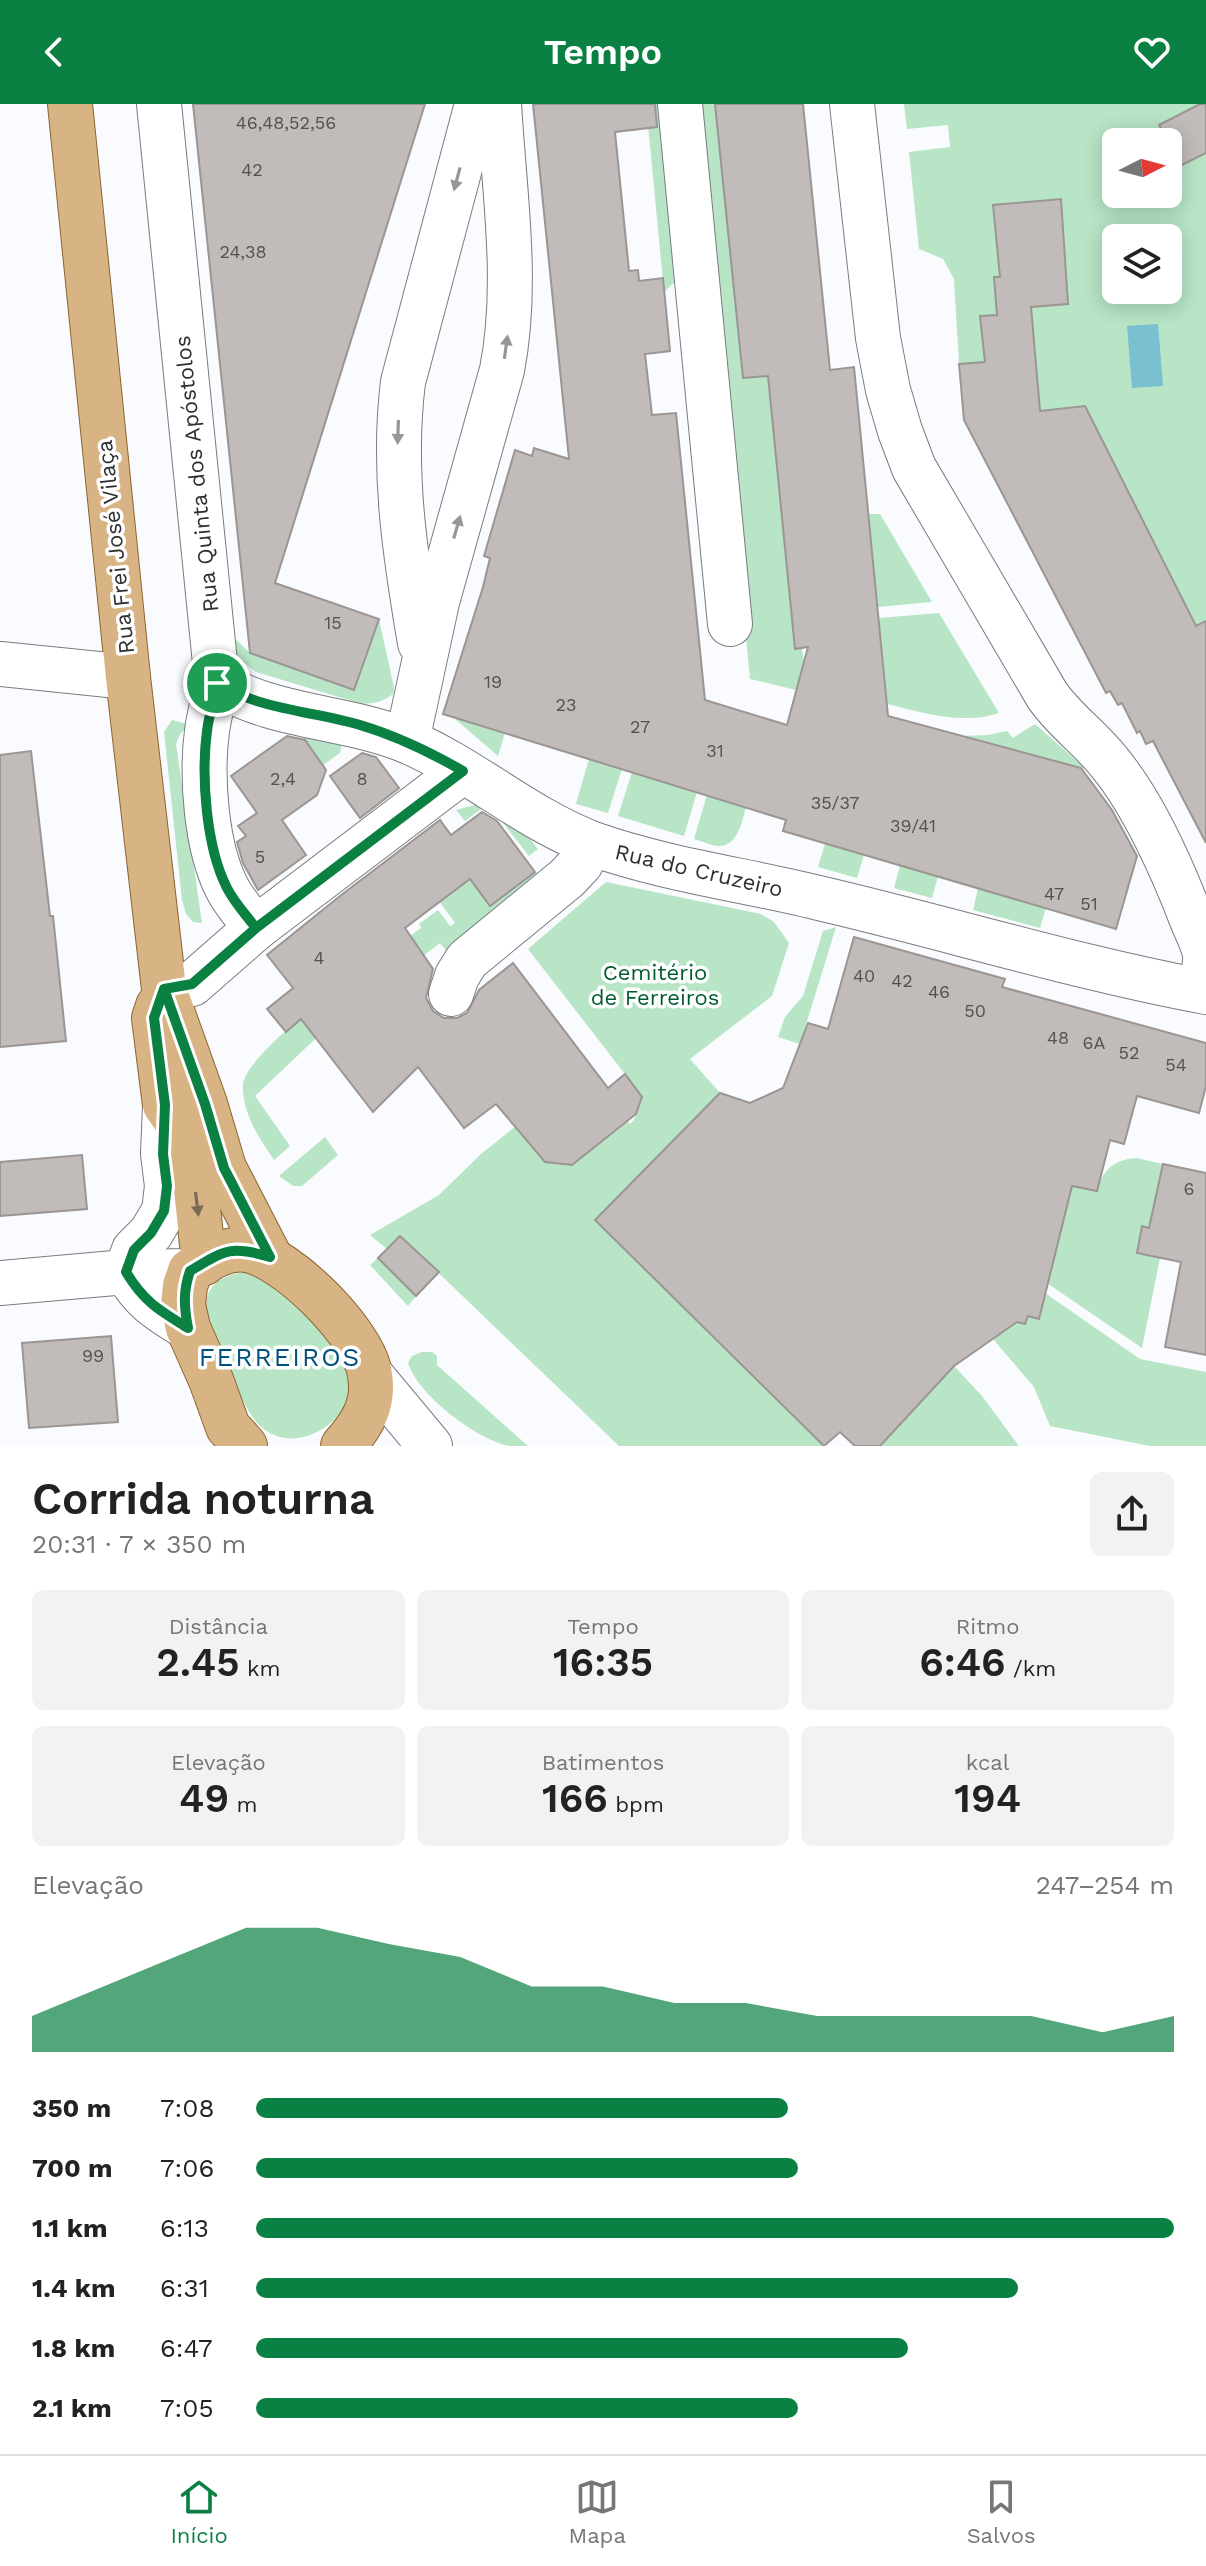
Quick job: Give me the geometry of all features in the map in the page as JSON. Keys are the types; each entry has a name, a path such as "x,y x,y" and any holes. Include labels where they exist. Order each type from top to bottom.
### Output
{"main road":[{"name":"Rua Frei José Vilaça","path":"70,104 128,677 164,989 201,1090 224,1168 270,1257"},
{"name":"Rua Frei José Vilaça","path":"164,989 154,1018 165,1105 179,1125 195,1180 197,1267"},
{"name":"Rua Frei José Vilaça","path":"229,1440 211,1380 188,1328 183,1305 185,1286 197,1267 228,1250 245,1249 270,1257 296,1274 363,1350 370,1374 371,1404 360,1428 344,1445"}],"street":[{"name":"Rua Quinta dos Apóstolos","path":"159,104 217,683 207,732 204,777 211,837 219,872 228,892 256,928"},
{"path":"423,661 405,555 397,426 403,382 477,104"},
{"path":"407,741 440,589 502,370 508,335 510,277 499,104"},
{"path":"680,104 730,624"},
{"path":"852,104 878,338 888,390 914,468 1047,695 1110,763 1135,800 1173,876 1205,953 1202,991"},
{"path":"0,664 128,677"},
{"name":"Rua do Cruzeiro","path":"217,683 249,700 359,725 407,741 591,843 664,864 822,898 1127,976 1202,991"},
{"path":"164,989 192,984 256,928 463,771"},
{"path":"451,994 467,960 581,863"},
{"path":"126,1272 134,1250 151,1233 164,1211 167,1186 163,1154 165,1105"},
{"path":"0,1283 197,1267"},
{"path":"126,1272 139,1293 153,1307 188,1328"},
{"path":"370,1374 428,1445"},
{"path":"344,1445 428,1445"}],"green space":[{"path":"646,104 664,104 677,280 664,292"},
{"path":"695,104 715,104 743,378 768,376 795,648 802,648 805,668 796,690 750,679"},
{"path":"904,104 1200,104 1160,125 1161,128 1102,128 1102,208 1182,208 1182,165 1206,153 1206,621 1196,626 1085,407 1040,411 1031,307 1068,304 1065,271 994,277 997,315 981,316 1001,361 959,364 954,279 943,259 919,249 909,152 950,147 948,125 907,129","holes":["1061,199 1064,239 997,244"]},
{"path":"869,514 880,514 932,602 878,607"},
{"path":"939,613 999,713 954,718 879,702 886,694 879,618"},
{"path":"379,619 394,688 389,697 370,703 362,704 256,672 240,660 229,642 231,635 249,652 260,657 353,690"},
{"path":"454,718 505,733 498,756"},
{"path":"172,720 190,725 180,734 176,744 202,923 193,922 186,914 182,900 164,732"},
{"path":"1035,724 1086,769 960,736 1007,731 1013,738"},
{"path":"297,729 342,743 340,753 323,765"},
{"path":"589,759 622,769 608,813 576,804"},
{"path":"632,772 697,792 684,836 618,816"},
{"path":"749,793 741,826 732,840 719,846 694,839 707,795"},
{"path":"483,803 488,804 465,821 456,810"},
{"path":"488,804 499,808 538,849 529,856"},
{"path":"825,844 864,855 857,878 818,867"},
{"path":"900,865 938,876 932,898 894,888"},
{"path":"464,871 490,906 535,872 543,882 448,953 440,943 423,956 409,937 421,928 419,924 438,910 450,926 455,923 434,894"},
{"name":"Cemitério de Ferreiros","path":"606,882 761,914 774,922 789,943 772,996 690,1059 720,1093 595,1220 824,1446 619,1446 400,1236 387,1249 370,1235 439,1195 481,1154 549,1100 518,1130 546,1162 572,1165 627,1121 630,1124 634,1120 642,1096 528,949"},
{"path":"978,888 1046,908 1040,928 973,910"},
{"path":"836,927 800,1044 778,1037 785,1017 803,996 823,931"},
{"path":"358,972 370,987 255,1096 290,1146 274,1160 257,1134 245,1105 243,1085 248,1073 274,1042"},
{"path":"325,1137 338,1155 302,1186 293,1186 279,1176"},
{"path":"1136,1158 1163,1164 1155,1202 1155,1229 1137,1253 1160,1258 1142,1348 1047,1283 1072,1186 1097,1191 1110,1167"},
{"path":"378,1258 416,1296 408,1306 370,1265"},
{"path":"251,1271 268,1277 287,1293 323,1334 347,1369 350,1382 345,1404 331,1423 310,1435 282,1437 267,1432 259,1425 243,1400 209,1324 206,1309 208,1295 215,1284 229,1276"},
{"path":"1045,1293 1140,1359 1206,1372 1206,1446 1150,1446 1050,1426 1034,1387 993,1339 1010,1328 1012,1321 1025,1324 1028,1316 1038,1319"},
{"path":"432,1352 437,1356 437,1365 528,1446 496,1442 450,1414 423,1388 408,1363 412,1356"},
{"path":"954,1366 982,1396 1019,1446 880,1446"}],"water":[{"path":"1158,324 1163,386 1132,388 1127,326"}],"building":[{"path":"193,104 425,104 275,583 379,619 354,690 250,653"},
{"path":"533,104 655,104 657,127 615,132 629,271 638,270 639,281 663,278 670,351 645,354 652,415 676,413 705,700 787,725 808,647 795,649 768,376 743,378 715,104 803,104 830,370 854,367 888,716 1081,768 1112,810 1137,856 1116,929 783,831 786,820 443,714 483,587 490,558 484,556 515,450 532,456 534,448 569,459"},
{"path":"1200,104 1206,104 1206,153 1182,165 1182,128 1161,128 1159,125"},
{"path":"1061,199 1068,304 1031,307 1040,411 1085,406 1196,626 1206,621 1206,843 1153,741 1146,744 1122,703 1118,705 1110,691 1106,693 964,420 959,364 985,362 980,316 997,315 994,277 1000,277 993,205"},
{"path":"287,736 305,740 326,770 317,795 282,820 306,855 258,890 243,863 237,842 246,836 238,826 257,813 231,776"},
{"path":"31,751 66,1041 0,1047 0,755"},
{"path":"362,753 376,757 399,788 360,818 330,776"},
{"path":"482,812 497,821 535,872 490,906 470,879 405,928 433,969 426,998 433,1011 444,1018 457,1018 467,1013 479,990 513,963 608,1088 625,1074 642,1097 636,1114 572,1165 545,1162 496,1104 464,1128 418,1067 373,1112 301,1019 286,1032 267,1009 293,988 267,955 440,820 451,835"},
{"path":"854,937 1005,979 1002,987 1206,1043 1206,1086 1199,1113 1137,1096 1124,1144 1110,1140 1097,1191 1072,1186 1039,1319 1028,1316 1025,1324 1017,1322 954,1366 880,1446 855,1446 840,1432 824,1446 595,1220 720,1093 750,1103 783,1088 808,1023 828,1029"},
{"path":"82,1155 87,1209 0,1216 0,1162"},
{"path":"1163,1164 1206,1173 1206,1355 1165,1347 1181,1262 1137,1253 1142,1226 1149,1228"},
{"path":"400,1236 439,1272 416,1296 378,1258"},
{"path":"111,1336 118,1422 29,1428 22,1343"}],"district":[{"name":"FERREIROS","path":"280,1357"}],"route":[{"path":"217,683 207,732 204,777 211,837 219,872 228,892 256,928 192,984 164,989 154,1018 165,1105 163,1154 167,1186 164,1211 151,1233 134,1250 126,1272 139,1293 153,1307 188,1328 183,1305 190,1271 228,1250 245,1249 270,1257 224,1168 164,989 192,984 256,928 463,771 407,741 359,725 249,700 217,683"}]}
